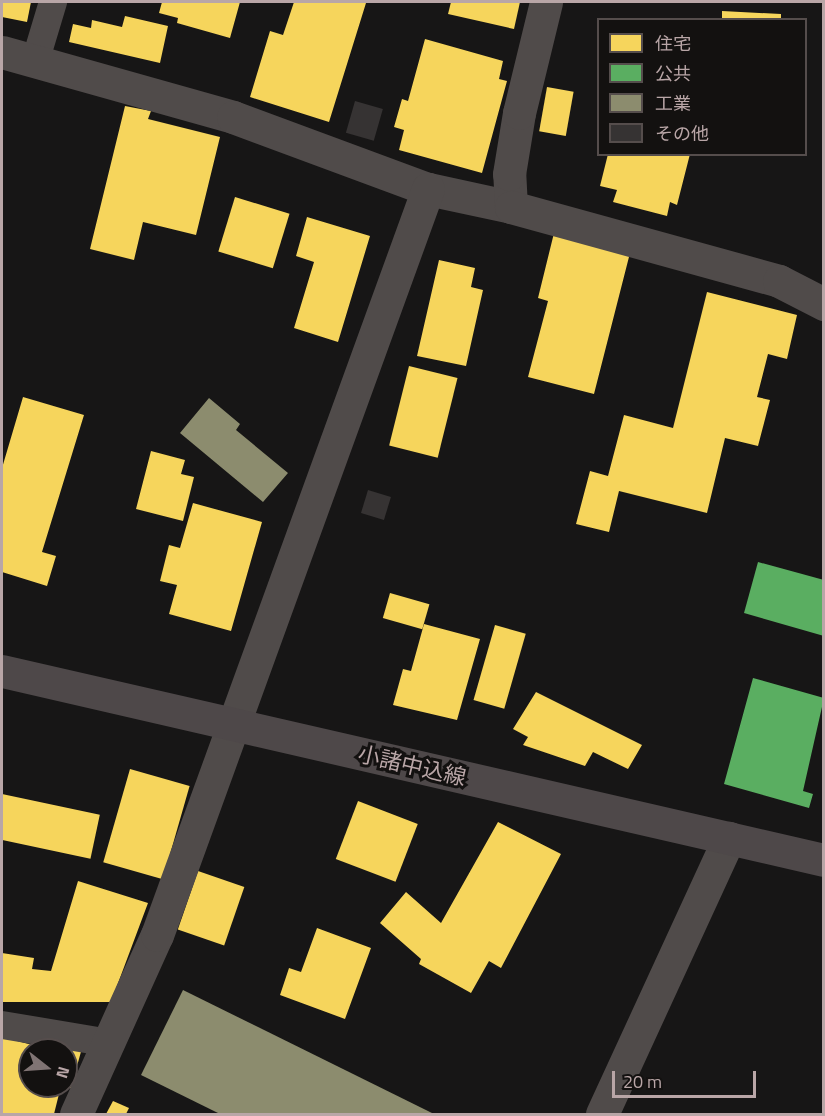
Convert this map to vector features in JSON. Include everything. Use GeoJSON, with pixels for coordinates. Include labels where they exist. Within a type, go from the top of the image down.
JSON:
{"type":"FeatureCollection","features":[{"type":"Feature","properties":{"kind":"main road","name":"小諸中込線"},"geometry":{"type":"LineString","coordinates":[[2,671],[824,860]]}},
{"type":"Feature","properties":{"kind":"street"},"geometry":{"type":"LineString","coordinates":[[511,207],[509,174],[519,113],[546,2]]}},
{"type":"Feature","properties":{"kind":"street"},"geometry":{"type":"LineString","coordinates":[[2,52],[233,117],[428,189],[511,207],[779,281],[824,304]]}},
{"type":"Feature","properties":{"kind":"street"},"geometry":{"type":"LineString","coordinates":[[76,1114],[157,935],[428,189]]}},
{"type":"Feature","properties":{"kind":"street"},"geometry":{"type":"LineString","coordinates":[[602,1114],[729,838]]}},
{"type":"Feature","properties":{"kind":"lane"},"geometry":{"type":"LineString","coordinates":[[35,62],[53,2]]}},
{"type":"Feature","properties":{"kind":"lane"},"geometry":{"type":"LineString","coordinates":[[2,1025],[109,1043]]}},
{"type":"Feature","properties":{"kind":"building: 住宅"},"geometry":{"type":"Polygon","coordinates":[[[2,2],[31,2],[27,22],[2,17],[2,2]]]}},
{"type":"Feature","properties":{"kind":"building: 住宅"},"geometry":{"type":"Polygon","coordinates":[[[162,2],[240,2],[230,38],[177,23],[178,18],[159,13],[162,2]]]}},
{"type":"Feature","properties":{"kind":"building: 住宅"},"geometry":{"type":"Polygon","coordinates":[[[294,2],[366,3],[329,122],[250,97],[270,31],[283,35],[294,2]]]}},
{"type":"Feature","properties":{"kind":"building: 住宅"},"geometry":{"type":"Polygon","coordinates":[[[451,2],[520,2],[514,29],[448,14],[451,2]]]}},
{"type":"Feature","properties":{"kind":"building: 住宅"},"geometry":{"type":"Polygon","coordinates":[[[722,11],[781,14],[781,18],[722,18],[722,11]]]}},
{"type":"Feature","properties":{"kind":"building: 住宅"},"geometry":{"type":"Polygon","coordinates":[[[125,16],[168,26],[160,63],[69,42],[73,24],[91,28],[92,20],[122,27],[125,16]]]}},
{"type":"Feature","properties":{"kind":"building: 住宅"},"geometry":{"type":"Polygon","coordinates":[[[425,39],[503,61],[499,79],[507,81],[482,173],[399,150],[404,130],[394,127],[402,99],[408,101],[425,39]]]}},
{"type":"Feature","properties":{"kind":"building: 住宅"},"geometry":{"type":"Polygon","coordinates":[[[547,87],[574,92],[566,136],[539,131],[547,87]]]}},
{"type":"Feature","properties":{"kind":"building: 住宅"},"geometry":{"type":"Polygon","coordinates":[[[125,106],[151,111],[148,119],[220,137],[196,235],[143,222],[134,260],[90,249],[125,106]]]}},
{"type":"Feature","properties":{"kind":"building: 住宅"},"geometry":{"type":"Polygon","coordinates":[[[608,156],[689,156],[677,205],[670,202],[667,216],[613,202],[617,190],[600,186],[608,156]]]}},
{"type":"Feature","properties":{"kind":"building: 住宅"},"geometry":{"type":"Polygon","coordinates":[[[235,197],[290,214],[273,268],[218,252],[235,197]]]}},
{"type":"Feature","properties":{"kind":"building: 住宅"},"geometry":{"type":"Polygon","coordinates":[[[307,217],[370,236],[338,342],[294,328],[314,262],[296,256],[307,217]]]}},
{"type":"Feature","properties":{"kind":"building: 住宅"},"geometry":{"type":"Polygon","coordinates":[[[554,233],[630,253],[594,394],[528,377],[548,301],[538,298],[554,233]]]}},
{"type":"Feature","properties":{"kind":"building: 住宅"},"geometry":{"type":"Polygon","coordinates":[[[439,260],[475,268],[471,287],[483,290],[466,366],[417,356],[439,260]]]}},
{"type":"Feature","properties":{"kind":"building: 住宅"},"geometry":{"type":"Polygon","coordinates":[[[707,292],[797,315],[787,359],[768,354],[757,397],[770,400],[758,446],[725,438],[707,513],[619,491],[609,532],[576,524],[590,471],[608,476],[624,415],[673,428],[707,292]]]}},
{"type":"Feature","properties":{"kind":"building: 住宅"},"geometry":{"type":"Polygon","coordinates":[[[409,366],[458,378],[438,458],[389,446],[409,366]]]}},
{"type":"Feature","properties":{"kind":"building: 住宅"},"geometry":{"type":"Polygon","coordinates":[[[23,397],[84,415],[42,552],[56,556],[47,586],[2,572],[2,468],[23,397]]]}},
{"type":"Feature","properties":{"kind":"building: 住宅"},"geometry":{"type":"Polygon","coordinates":[[[151,451],[185,460],[181,474],[194,477],[183,521],[136,509],[151,451]]]}},
{"type":"Feature","properties":{"kind":"building: 住宅"},"geometry":{"type":"Polygon","coordinates":[[[193,503],[262,522],[231,631],[169,614],[177,585],[160,581],[169,545],[180,548],[193,503]]]}},
{"type":"Feature","properties":{"kind":"building: 住宅"},"geometry":{"type":"Polygon","coordinates":[[[390,593],[429,604],[422,629],[383,618],[390,593]]]}},
{"type":"Feature","properties":{"kind":"building: 住宅"},"geometry":{"type":"Polygon","coordinates":[[[424,624],[480,639],[457,720],[393,705],[403,669],[411,671],[424,624]]]}},
{"type":"Feature","properties":{"kind":"building: 住宅"},"geometry":{"type":"Polygon","coordinates":[[[495,625],[526,634],[504,709],[474,700],[495,625]]]}},
{"type":"Feature","properties":{"kind":"building: 住宅"},"geometry":{"type":"Polygon","coordinates":[[[536,692],[642,745],[628,769],[593,752],[585,766],[523,745],[528,737],[513,729],[536,692]]]}},
{"type":"Feature","properties":{"kind":"building: 住宅"},"geometry":{"type":"Polygon","coordinates":[[[130,769],[190,786],[163,879],[103,862],[130,769]]]}},
{"type":"Feature","properties":{"kind":"building: 住宅"},"geometry":{"type":"Polygon","coordinates":[[[2,794],[100,815],[90,859],[2,840],[2,794]]]}},
{"type":"Feature","properties":{"kind":"building: 住宅"},"geometry":{"type":"Polygon","coordinates":[[[358,801],[418,824],[396,882],[336,859],[358,801]]]}},
{"type":"Feature","properties":{"kind":"building: 住宅"},"geometry":{"type":"Polygon","coordinates":[[[498,822],[561,854],[501,968],[489,961],[471,993],[419,964],[421,959],[380,923],[406,892],[441,923],[498,822]]]}},
{"type":"Feature","properties":{"kind":"building: 住宅"},"geometry":{"type":"Polygon","coordinates":[[[198,871],[244,887],[224,946],[178,930],[198,871]]]}},
{"type":"Feature","properties":{"kind":"building: 住宅"},"geometry":{"type":"Polygon","coordinates":[[[78,881],[148,903],[111,1002],[2,1002],[2,953],[34,958],[32,969],[51,971],[78,881]]]}},
{"type":"Feature","properties":{"kind":"building: 住宅"},"geometry":{"type":"Polygon","coordinates":[[[317,928],[371,948],[345,1019],[280,995],[289,968],[301,972],[317,928]]]}},
{"type":"Feature","properties":{"kind":"building: 住宅"},"geometry":{"type":"Polygon","coordinates":[[[2,1037],[18,1041],[18,1098],[58,1098],[54,1114],[2,1114],[2,1037]]]}},
{"type":"Feature","properties":{"kind":"building: 住宅"},"geometry":{"type":"Polygon","coordinates":[[[78,1047],[82,1048],[78,1063],[78,1047]]]}},
{"type":"Feature","properties":{"kind":"building: 住宅"},"geometry":{"type":"Polygon","coordinates":[[[113,1101],[129,1108],[126,1114],[106,1114],[113,1101]]]}},
{"type":"Feature","properties":{"kind":"building: 公共"},"geometry":{"type":"Polygon","coordinates":[[[758,562],[824,580],[824,636],[744,613],[758,562]]]}},
{"type":"Feature","properties":{"kind":"building: 公共"},"geometry":{"type":"Polygon","coordinates":[[[753,678],[824,698],[803,791],[813,794],[809,808],[724,784],[753,678]]]}},
{"type":"Feature","properties":{"kind":"building: 工業"},"geometry":{"type":"Polygon","coordinates":[[[209,398],[240,424],[236,430],[288,473],[263,502],[180,433],[209,398]]]}},
{"type":"Feature","properties":{"kind":"building: 工業"},"geometry":{"type":"Polygon","coordinates":[[[183,990],[434,1114],[220,1114],[141,1075],[183,990]]]}},
{"type":"Feature","properties":{"kind":"building: その他"},"geometry":{"type":"Polygon","coordinates":[[[355,101],[383,109],[374,141],[346,133],[355,101]]]}},
{"type":"Feature","properties":{"kind":"building: その他"},"geometry":{"type":"Polygon","coordinates":[[[368,490],[391,497],[384,520],[361,513],[368,490]]]}}]}
